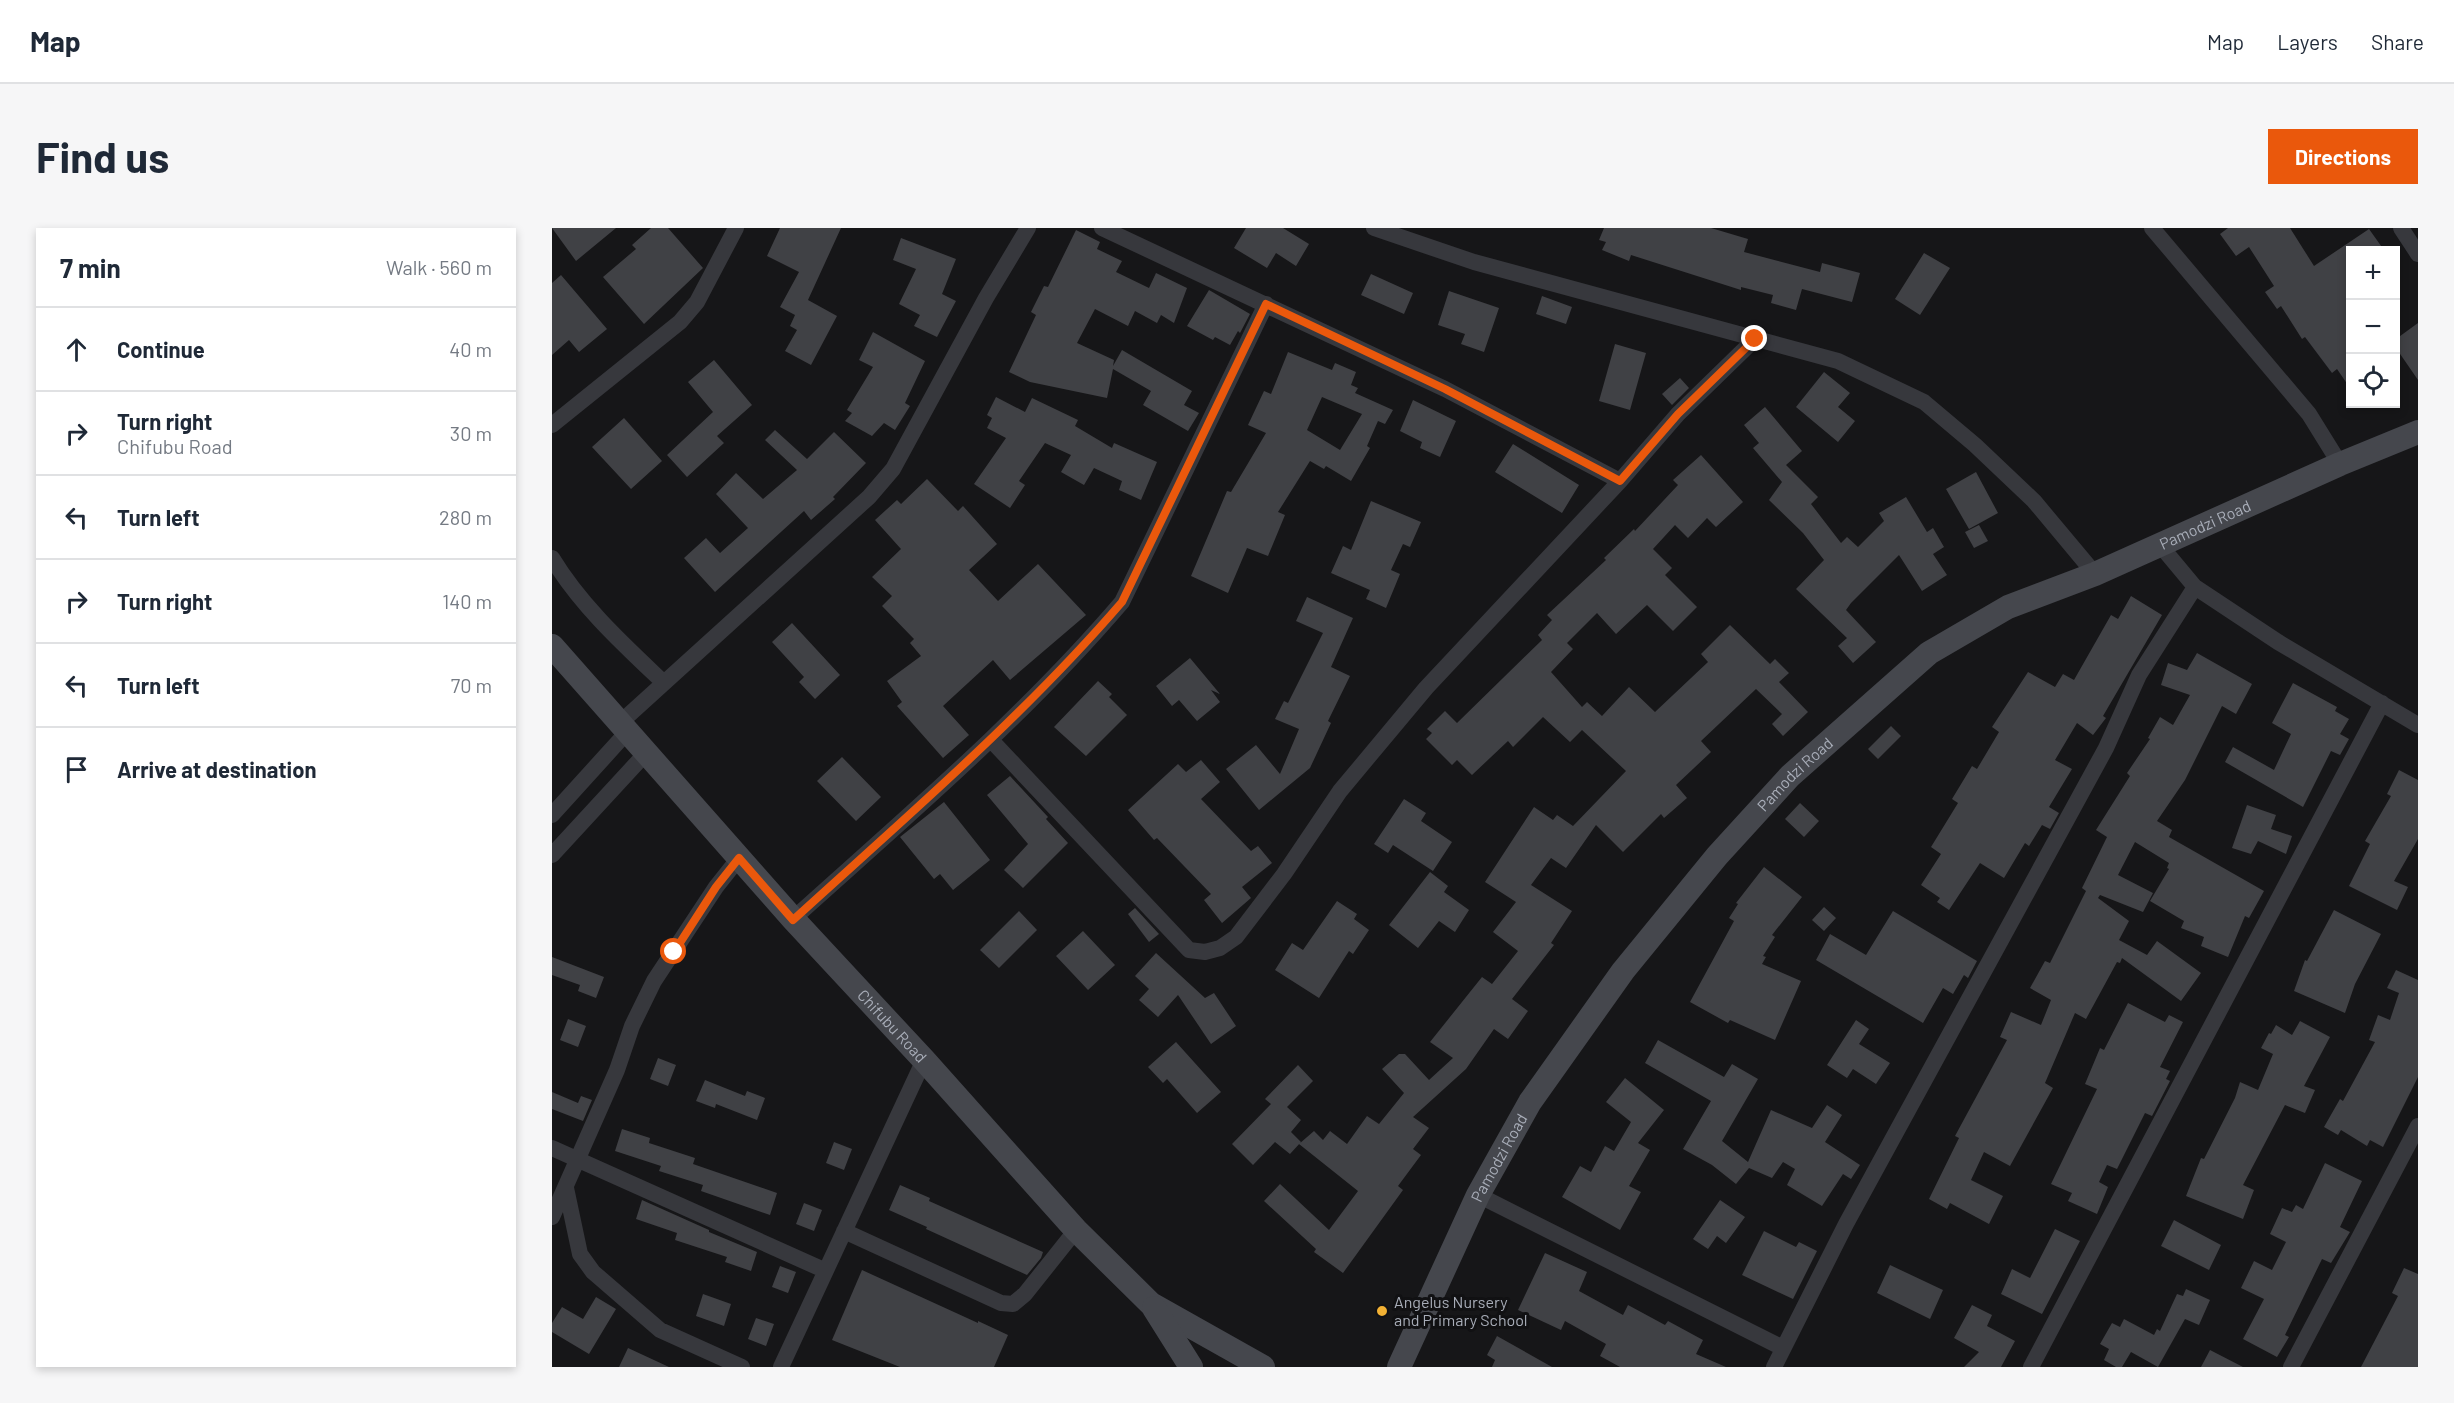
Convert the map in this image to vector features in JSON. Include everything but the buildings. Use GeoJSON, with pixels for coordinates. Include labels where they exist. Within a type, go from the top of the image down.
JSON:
{"type":"FeatureCollection","features":[{"type":"Feature","properties":{"kind":"street"},"geometry":{"type":"LineString","coordinates":[[552,425],[680,322],[698,302],[736,228]]}},
{"type":"Feature","properties":{"kind":"street"},"geometry":{"type":"LineString","coordinates":[[552,815],[625,726],[664,683],[869,497],[893,469],[986,298],[1028,228]]}},
{"type":"Feature","properties":{"kind":"street"},"geometry":{"type":"LineString","coordinates":[[1102,228],[1445,389],[1620,481]]}},
{"type":"Feature","properties":{"kind":"street"},"geometry":{"type":"LineString","coordinates":[[1374,228],[1474,262],[1838,361],[1924,402],[1975,445],[2034,501],[2095,574]]}},
{"type":"Feature","properties":{"kind":"street"},"geometry":{"type":"LineString","coordinates":[[2152,228],[2309,414],[2340,464]]}},
{"type":"Feature","properties":{"kind":"street"},"geometry":{"type":"LineString","coordinates":[[2402,228],[2418,254]]}},
{"type":"Feature","properties":{"kind":"street"},"geometry":{"type":"LineString","coordinates":[[793,920],[991,740],[1092,638],[1122,602],[1266,304]]}},
{"type":"Feature","properties":{"kind":"street"},"geometry":{"type":"LineString","coordinates":[[991,740],[1189,950],[1205,952],[1220,948],[1236,937],[1284,874],[1340,791],[1426,688],[1620,481],[1678,414],[1755,339]]}},
{"type":"Feature","properties":{"kind":"street","name":"Pamodzi Road"},"geometry":{"type":"LineString","coordinates":[[1399,1367],[1478,1195],[1530,1102],[1623,970],[1717,856],[1790,776],[1929,653],[2007,607],[2095,574],[2340,464],[2418,432]]}},
{"type":"Feature","properties":{"kind":"street"},"geometry":{"type":"LineString","coordinates":[[2160,545],[2195,587],[2278,642],[2418,725]]}},
{"type":"Feature","properties":{"kind":"street"},"geometry":{"type":"LineString","coordinates":[[552,558],[596,615],[664,683]]}},
{"type":"Feature","properties":{"kind":"street"},"geometry":{"type":"LineString","coordinates":[[1774,1367],[1846,1224],[2101,758],[2139,675],[2195,587]]}},
{"type":"Feature","properties":{"kind":"street","name":"Chifubu Road"},"geometry":{"type":"LineString","coordinates":[[552,646],[625,726],[793,920],[924,1060],[1076,1230],[1151,1304],[1263,1367]]}},
{"type":"Feature","properties":{"kind":"street"},"geometry":{"type":"LineString","coordinates":[[2031,1367],[2382,703]]}},
{"type":"Feature","properties":{"kind":"street"},"geometry":{"type":"LineString","coordinates":[[552,855],[646,752]]}},
{"type":"Feature","properties":{"kind":"street"},"geometry":{"type":"LineString","coordinates":[[552,1217],[616,1070],[632,1026],[654,981],[716,887],[739,858]]}},
{"type":"Feature","properties":{"kind":"street"},"geometry":{"type":"LineString","coordinates":[[781,1367],[824,1270],[924,1060]]}},
{"type":"Feature","properties":{"kind":"street"},"geometry":{"type":"LineString","coordinates":[[2290,1367],[2418,1126]]}},
{"type":"Feature","properties":{"kind":"street"},"geometry":{"type":"LineString","coordinates":[[552,1148],[577,1162],[824,1270]]}},
{"type":"Feature","properties":{"kind":"street"},"geometry":{"type":"LineString","coordinates":[[566,1188],[580,1254],[592,1272],[660,1330],[742,1367]]}},
{"type":"Feature","properties":{"kind":"street"},"geometry":{"type":"LineString","coordinates":[[1478,1195],[1783,1348]]}},
{"type":"Feature","properties":{"kind":"street"},"geometry":{"type":"LineString","coordinates":[[844,1231],[1001,1303],[1013,1304],[1025,1294],[1076,1230]]}},
{"type":"Feature","properties":{"kind":"street"},"geometry":{"type":"LineString","coordinates":[[1151,1304],[1191,1367]]}},
{"type":"Feature","properties":{"kind":"place","name":"Angelus Nursery and Primary School"},"geometry":{"type":"Point","coordinates":[1382,1311]}},
{"type":"Feature","properties":{"kind":"route"},"geometry":{"type":"LineString","coordinates":[[674,952],[716,887],[739,858],[793,920],[991,740],[1092,638],[1122,602],[1266,304],[1445,389],[1620,481],[1678,414],[1755,339]]}}]}
